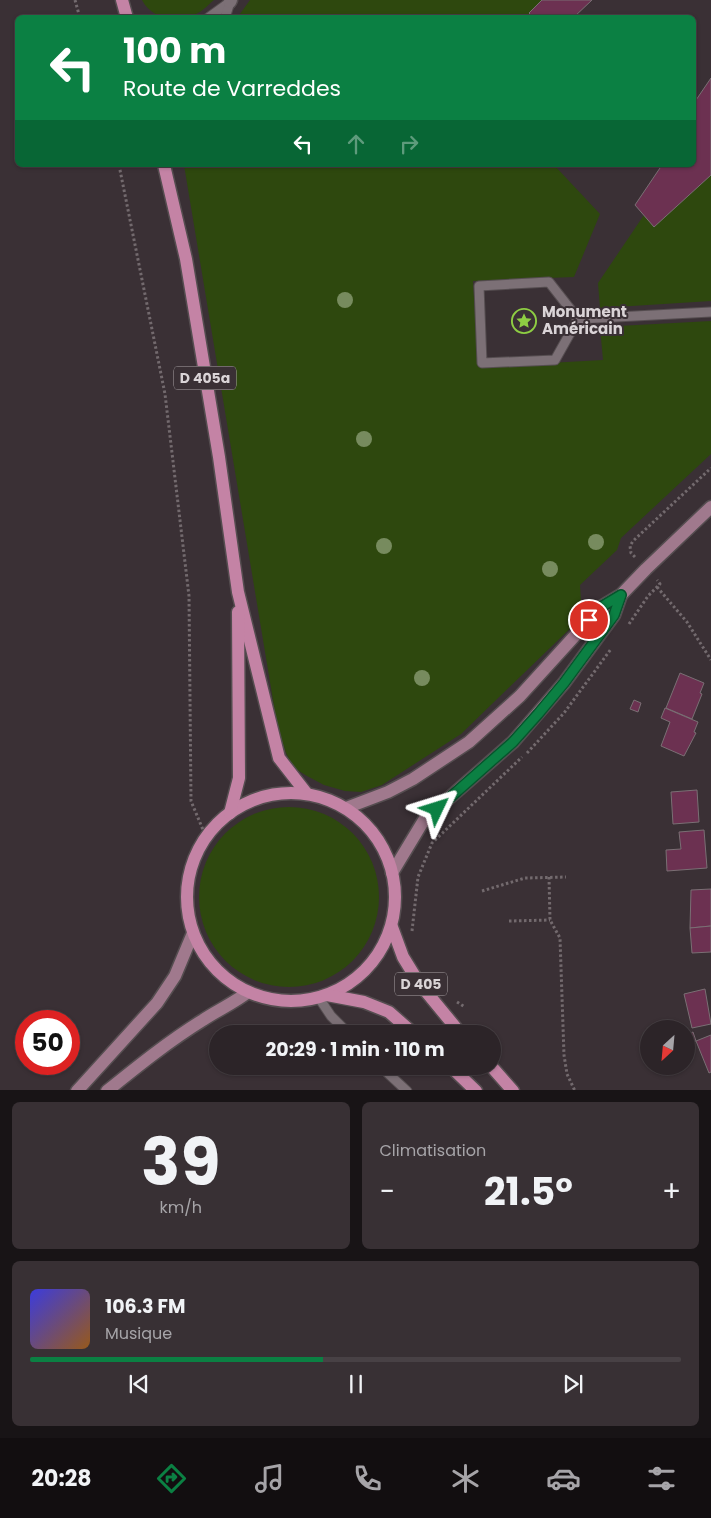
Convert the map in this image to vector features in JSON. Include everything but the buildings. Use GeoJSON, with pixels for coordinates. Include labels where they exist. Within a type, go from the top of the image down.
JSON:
{"type":"FeatureCollection","features":[{"type":"Feature","properties":{"kind":"main road"},"geometry":{"type":"LineString","coordinates":[[122,0],[126,15]]}},
{"type":"Feature","properties":{"kind":"main road","name":"D 405a"},"geometry":{"type":"LineString","coordinates":[[164,167],[188,269],[219,457],[238,592],[279,758],[307,794]]}},
{"type":"Feature","properties":{"kind":"main road"},"geometry":{"type":"LineString","coordinates":[[346,808],[388,792],[414,779],[469,742],[520,696],[601,607],[621,595],[711,507]]}},
{"type":"Feature","properties":{"kind":"main road","name":"D 405a"},"geometry":{"type":"LineString","coordinates":[[230,813],[239,778],[238,592]]}},
{"type":"Feature","properties":{"kind":"main road"},"geometry":{"type":"LineString","coordinates":[[392,873],[424,820],[513,742],[564,683],[614,615],[621,595]]}},
{"type":"Feature","properties":{"kind":"main road"},"geometry":{"type":"LineString","coordinates":[[307,794],[327,799],[346,808],[365,824],[380,842],[392,873],[396,896],[392,927],[378,956],[356,980],[323,997],[283,1001],[248,992],[225,978],[206,958],[193,933],[187,900],[191,867],[206,837],[230,813],[267,796],[307,794]]}},
{"type":"Feature","properties":{"kind":"main road","name":"D 405"},"geometry":{"type":"LineString","coordinates":[[392,927],[402,956],[420,983],[454,1025]]}},
{"type":"Feature","properties":{"kind":"main road"},"geometry":{"type":"LineString","coordinates":[[76,1090],[157,1003],[175,976],[193,933]]}},
{"type":"Feature","properties":{"kind":"main road"},"geometry":{"type":"LineString","coordinates":[[107,1090],[204,1019],[234,1003],[248,992]]}},
{"type":"Feature","properties":{"kind":"main road","name":"D 405"},"geometry":{"type":"LineString","coordinates":[[323,997],[364,1002],[389,1012],[404,1025]]}},
{"type":"Feature","properties":{"kind":"main road"},"geometry":{"type":"LineString","coordinates":[[460,1075],[476,1090]]}},
{"type":"Feature","properties":{"kind":"main road"},"geometry":{"type":"LineString","coordinates":[[499,1075],[513,1090]]}},
{"type":"Feature","properties":{"kind":"lane"},"geometry":{"type":"LineString","coordinates":[[212,15],[230,1]]}},
{"type":"Feature","properties":{"kind":"lane"},"geometry":{"type":"LineString","coordinates":[[225,15],[230,1]]}},
{"type":"Feature","properties":{"kind":"lane"},"geometry":{"type":"LineString","coordinates":[[549,282],[578,319],[555,360],[482,363],[479,286],[549,282]]}},
{"type":"Feature","properties":{"kind":"lane"},"geometry":{"type":"LineString","coordinates":[[578,319],[711,312]]}},
{"type":"Feature","properties":{"kind":"lane"},"geometry":{"type":"LineString","coordinates":[[323,997],[331,1016],[340,1025]]}},
{"type":"Feature","properties":{"kind":"lane"},"geometry":{"type":"LineString","coordinates":[[390,1075],[407,1090]]}},
{"type":"Feature","properties":{"kind":"path"},"geometry":{"type":"LineString","coordinates":[[75,0],[79,15]]}},
{"type":"Feature","properties":{"kind":"path"},"geometry":{"type":"LineString","coordinates":[[119,167],[165,394],[189,596],[191,801],[206,837]]}},
{"type":"Feature","properties":{"kind":"path"},"geometry":{"type":"LineString","coordinates":[[639,561],[631,553],[630,546],[633,541],[711,468]]}},
{"type":"Feature","properties":{"kind":"path"},"geometry":{"type":"LineString","coordinates":[[626,628],[660,584]]}},
{"type":"Feature","properties":{"kind":"path"},"geometry":{"type":"LineString","coordinates":[[657,587],[687,622],[711,660]]}},
{"type":"Feature","properties":{"kind":"path"},"geometry":{"type":"LineString","coordinates":[[412,935],[418,877],[432,843],[543,737],[581,691],[615,644]]}},
{"type":"Feature","properties":{"kind":"path"},"geometry":{"type":"LineString","coordinates":[[549,877],[550,920],[560,938],[564,1055],[567,1074],[575,1090]]}},
{"type":"Feature","properties":{"kind":"path"},"geometry":{"type":"LineString","coordinates":[[482,891],[525,878],[566,877]]}},
{"type":"Feature","properties":{"kind":"path"},"geometry":{"type":"LineString","coordinates":[[509,921],[550,920]]}},
{"type":"Feature","properties":{"kind":"path"},"geometry":{"type":"LineString","coordinates":[[452,1000],[465,1007]]}},
{"type":"Feature","properties":{"kind":"green space"},"geometry":{"type":"Polygon","coordinates":[[[142,0],[214,0],[193,15],[157,15],[146,7],[142,0]]]}},
{"type":"Feature","properties":{"kind":"green space"},"geometry":{"type":"Polygon","coordinates":[[[250,0],[542,0],[529,13],[532,15],[239,15],[250,0]]]}},
{"type":"Feature","properties":{"kind":"green space"},"geometry":{"type":"Polygon","coordinates":[[[184,167],[556,167],[600,214],[574,277],[473,281],[478,367],[603,360],[600,327],[711,321],[711,454],[621,538],[617,550],[580,585],[582,617],[461,734],[382,785],[361,792],[345,791],[324,785],[307,776],[294,768],[286,753],[277,724],[184,167]]]}},
{"type":"Feature","properties":{"kind":"green space"},"geometry":{"type":"Polygon","coordinates":[[[711,175],[711,301],[600,308],[598,283],[644,215],[654,226],[711,175]]]}},
{"type":"Feature","properties":{"kind":"green space"},"geometry":{"type":"Polygon","coordinates":[[[280,807],[298,807],[332,817],[353,833],[369,854],[377,879],[379,897],[377,915],[369,940],[353,961],[332,977],[324,980],[298,987],[280,987],[246,977],[219,954],[209,940],[203,923],[199,906],[199,888],[209,854],[232,827],[246,817],[263,811],[280,807]]]}},
{"type":"Feature","properties":{"kind":"place","name":"Monument Américain"},"geometry":{"type":"Point","coordinates":[524,321]}},
{"type":"Feature","properties":{"kind":"route"},"geometry":{"type":"LineString","coordinates":[[437,809],[513,742],[538,714],[564,683],[614,615],[621,595],[601,607],[589,620]]}}]}
